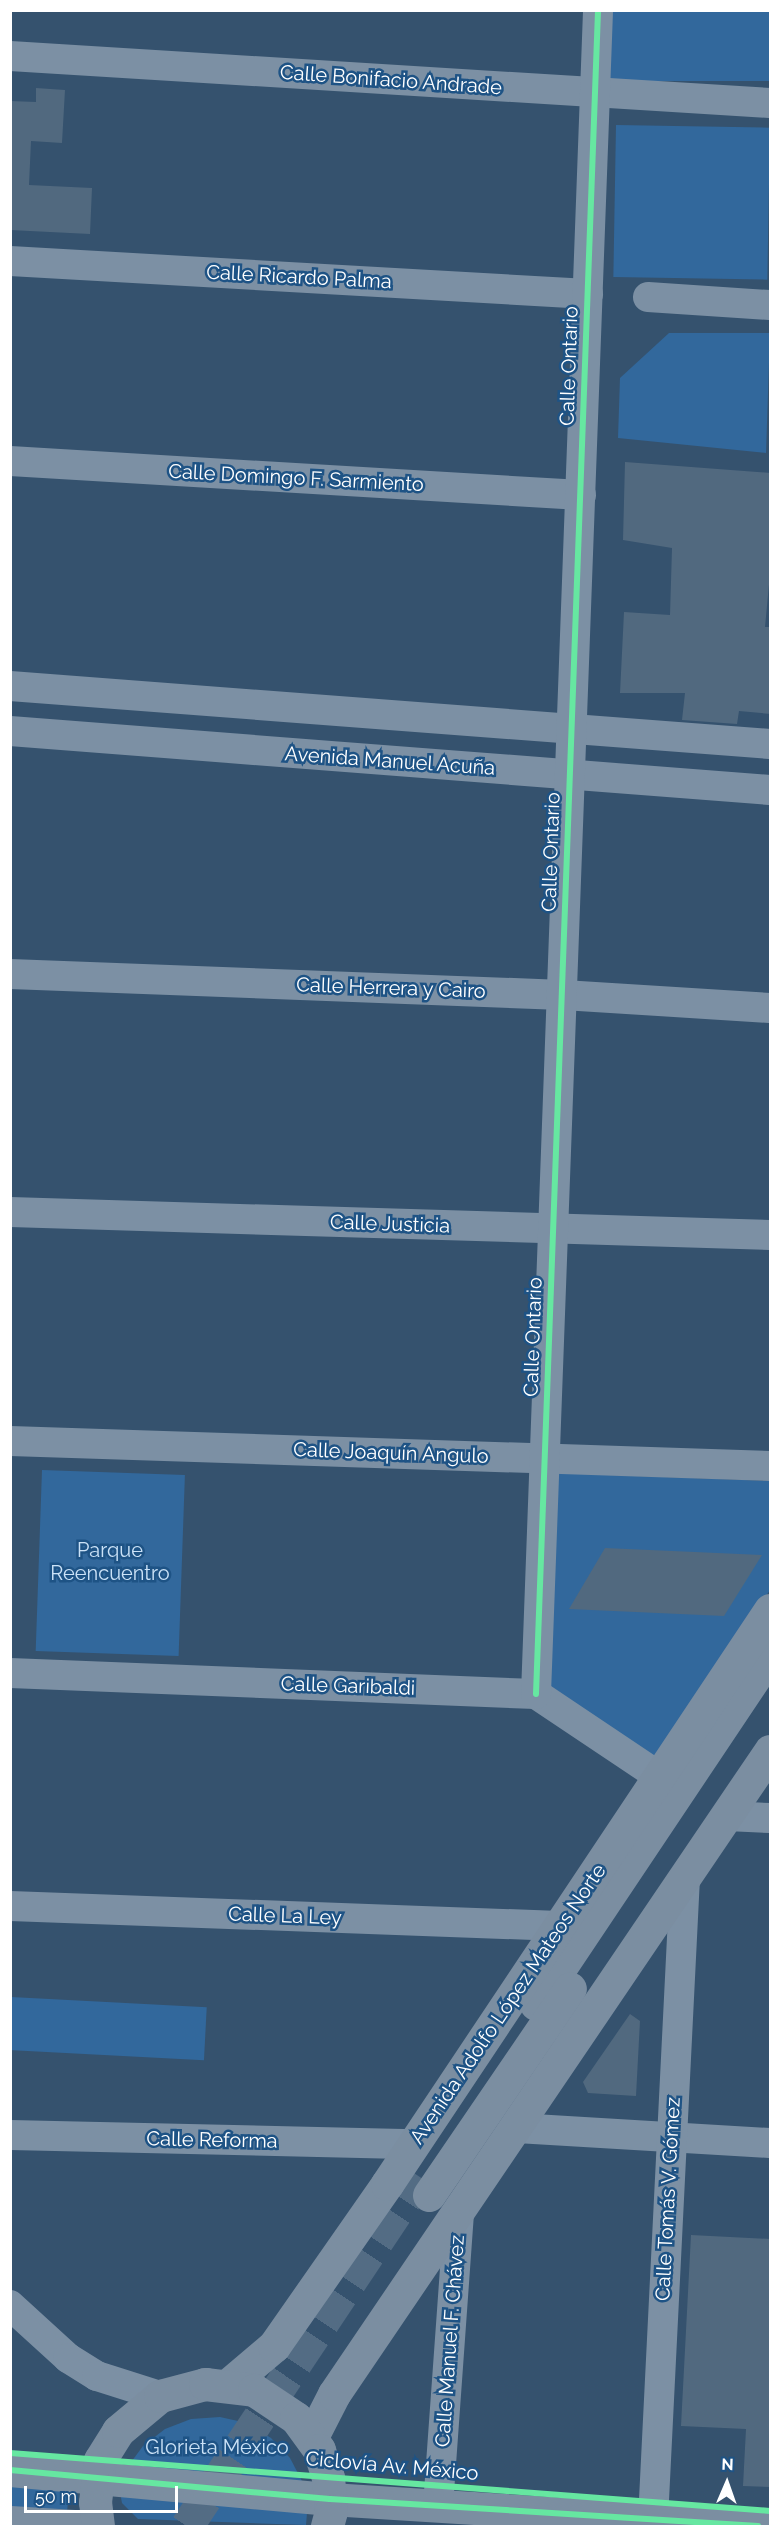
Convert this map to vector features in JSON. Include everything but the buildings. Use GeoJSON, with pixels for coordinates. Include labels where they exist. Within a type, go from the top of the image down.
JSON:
{"type":"FeatureCollection","features":[{"type":"Feature","properties":{"kind":"main road","name":"Avenida Adolfo López Mateos Norte"},"geometry":{"type":"LineString","coordinates":[[229,2384],[274,2346],[414,2144],[771,1610]]}},
{"type":"Feature","properties":{"kind":"main road","name":"Avenida Adolfo López Mateos Norte"},"geometry":{"type":"LineString","coordinates":[[424,2186],[768,1666]]}},
{"type":"Feature","properties":{"kind":"main road"},"geometry":{"type":"LineString","coordinates":[[312,2437],[334,2394],[517,2128],[771,1751]]}},
{"type":"Feature","properties":{"kind":"main road"},"geometry":{"type":"LineString","coordinates":[[98,2526],[97,2478],[100,2460],[118,2431],[144,2405],[160,2396],[205,2384],[229,2384],[276,2402],[312,2437],[328,2477],[329,2513]]}},
{"type":"Feature","properties":{"kind":"main road"},"geometry":{"type":"LineString","coordinates":[[10,2470],[97,2478],[329,2513],[438,2505],[758,2526]]}},
{"type":"Feature","properties":{"kind":"main road"},"geometry":{"type":"LineString","coordinates":[[10,2522],[74,2526]]}},
{"type":"Feature","properties":{"kind":"street","name":"Calle Ontario"},"geometry":{"type":"LineString","coordinates":[[536,1694],[598,10]]}},
{"type":"Feature","properties":{"kind":"street","name":"Calle Bonifacio Andrade"},"geometry":{"type":"LineString","coordinates":[[10,56],[771,103]]}},
{"type":"Feature","properties":{"kind":"street","name":"Calle Ricardo Palma"},"geometry":{"type":"LineString","coordinates":[[10,261],[588,294]]}},
{"type":"Feature","properties":{"kind":"street"},"geometry":{"type":"LineString","coordinates":[[648,297],[771,304]]}},
{"type":"Feature","properties":{"kind":"street","name":"Calle Domingo F. Sarmiento"},"geometry":{"type":"LineString","coordinates":[[10,461],[581,495]]}},
{"type":"Feature","properties":{"kind":"street"},"geometry":{"type":"LineString","coordinates":[[10,686],[771,744]]}},
{"type":"Feature","properties":{"kind":"street","name":"Avenida Manuel Acuña"},"geometry":{"type":"LineString","coordinates":[[10,731],[771,790]]}},
{"type":"Feature","properties":{"kind":"street","name":"Calle Herrera y Cairo"},"geometry":{"type":"LineString","coordinates":[[10,974],[562,995],[771,1008]]}},
{"type":"Feature","properties":{"kind":"street","name":"Calle Justicia"},"geometry":{"type":"LineString","coordinates":[[10,1212],[771,1235]]}},
{"type":"Feature","properties":{"kind":"street","name":"Calle Joaquín Angulo"},"geometry":{"type":"LineString","coordinates":[[10,1441],[771,1466]]}},
{"type":"Feature","properties":{"kind":"street","name":"Calle Garibaldi"},"geometry":{"type":"LineString","coordinates":[[10,1673],[536,1694]]}},
{"type":"Feature","properties":{"kind":"street"},"geometry":{"type":"LineString","coordinates":[[536,1694],[660,1777]]}},
{"type":"Feature","properties":{"kind":"street"},"geometry":{"type":"LineString","coordinates":[[727,1816],[771,1818]]}},
{"type":"Feature","properties":{"kind":"street","name":"Calle Tomás V. Gómez"},"geometry":{"type":"LineString","coordinates":[[653,2520],[685,1878]]}},
{"type":"Feature","properties":{"kind":"street","name":"Calle La Ley"},"geometry":{"type":"LineString","coordinates":[[10,1906],[560,1926]]}},
{"type":"Feature","properties":{"kind":"street"},"geometry":{"type":"LineString","coordinates":[[517,2128],[771,2143]]}},
{"type":"Feature","properties":{"kind":"street","name":"Calle Reforma"},"geometry":{"type":"LineString","coordinates":[[10,2135],[414,2144]]}},
{"type":"Feature","properties":{"kind":"street","name":"Calle Manuel F. Chávez"},"geometry":{"type":"LineString","coordinates":[[438,2505],[459,2213]]}},
{"type":"Feature","properties":{"kind":"street"},"geometry":{"type":"LineString","coordinates":[[10,2305],[68,2358],[97,2376],[160,2396]]}},
{"type":"Feature","properties":{"kind":"green space"},"geometry":{"type":"Polygon","coordinates":[[[610,11],[770,11],[770,81],[610,81],[610,11]]]}},
{"type":"Feature","properties":{"kind":"green space"},"geometry":{"type":"Polygon","coordinates":[[[616,125],[770,128],[767,280],[613,277],[616,125]]]}},
{"type":"Feature","properties":{"kind":"green space"},"geometry":{"type":"Polygon","coordinates":[[[669,333],[770,333],[766,453],[618,438],[620,378],[669,333]]]}},
{"type":"Feature","properties":{"kind":"green space","name":"Parque Reencuentro"},"geometry":{"type":"Polygon","coordinates":[[[42,1470],[185,1475],[179,1656],[36,1651],[42,1470]]]}},
{"type":"Feature","properties":{"kind":"green space"},"geometry":{"type":"Polygon","coordinates":[[[558,1473],[770,1481],[770,1590],[657,1760],[550,1689],[558,1473]]]}},
{"type":"Feature","properties":{"kind":"green space"},"geometry":{"type":"Polygon","coordinates":[[[11,1997],[207,2007],[204,2060],[10,2050],[11,1997]]]}},
{"type":"Feature","properties":{"kind":"green space","name":"Glorieta México"},"geometry":{"type":"Polygon","coordinates":[[[220,2417],[247,2423],[271,2438],[290,2458],[303,2483],[126,2469],[143,2446],[165,2429],[191,2419],[220,2417]]]}},
{"type":"Feature","properties":{"kind":"green space"},"geometry":{"type":"Polygon","coordinates":[[[10,2476],[70,2481],[67,2513],[10,2508],[10,2476]]]}},
{"type":"Feature","properties":{"kind":"green space","name":"Glorieta México"},"geometry":{"type":"Polygon","coordinates":[[[120,2492],[307,2513],[306,2525],[138,2519],[122,2503],[120,2492]]]}},
{"type":"Feature","properties":{"kind":"tunnel"},"geometry":{"type":"LineString","coordinates":[[187,2526],[420,2177]]}},
{"type":"Feature","properties":{"kind":"cycle path"},"geometry":{"type":"LineString","coordinates":[[536,1694],[598,10]]}},
{"type":"Feature","properties":{"kind":"cycle path","name":"Ciclovía Av. México"},"geometry":{"type":"LineString","coordinates":[[10,2453],[770,2511]]}},
{"type":"Feature","properties":{"kind":"cycle path"},"geometry":{"type":"LineString","coordinates":[[10,2470],[330,2499],[758,2526]]}}]}
